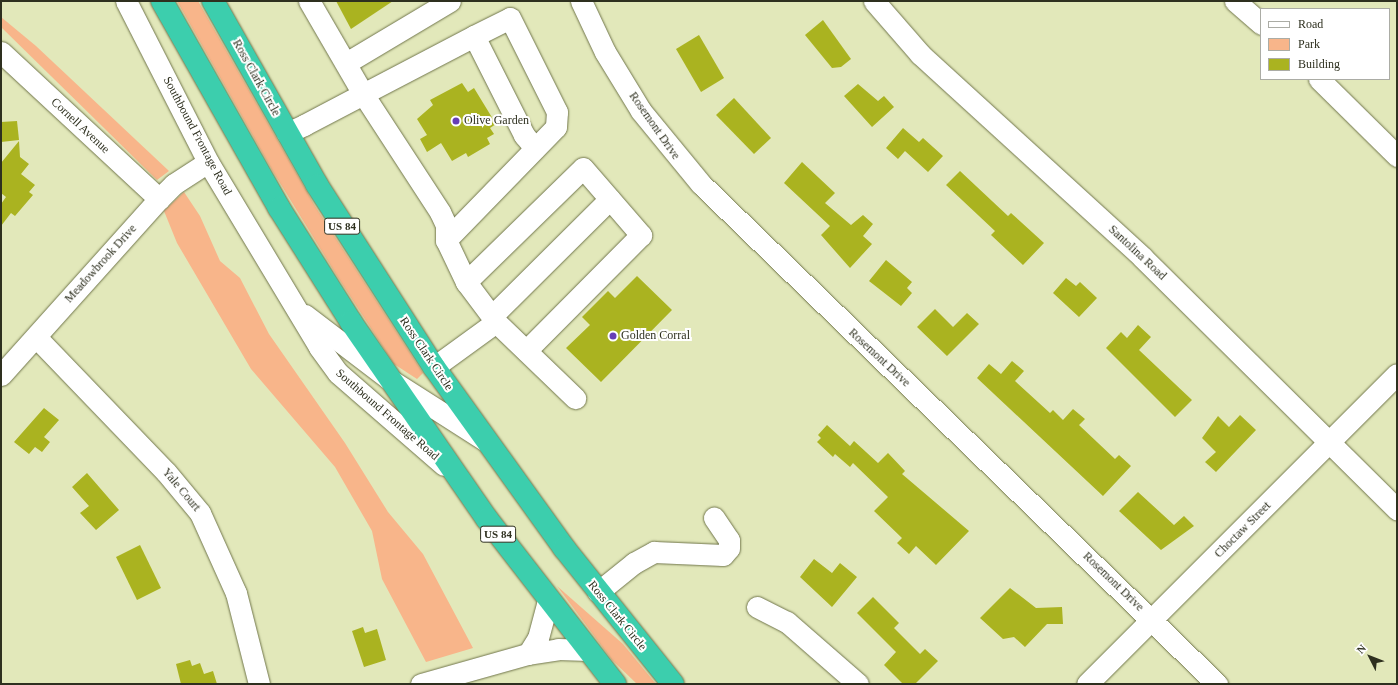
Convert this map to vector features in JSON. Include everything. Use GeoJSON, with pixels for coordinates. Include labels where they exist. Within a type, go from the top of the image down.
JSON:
{"type":"FeatureCollection","features":[{"type":"Feature","properties":{"kind":"highway","name":"US 84"},"geometry":{"type":"LineString","coordinates":[[162,1],[279,208],[390,379],[456,475],[548,600],[616,684]]}},
{"type":"Feature","properties":{"kind":"highway","name":"Ross Clark Circle"},"geometry":{"type":"LineString","coordinates":[[213,1],[287,133],[348,236],[434,367],[487,442],[598,592],[673,684]]}},
{"type":"Feature","properties":{"kind":"street","name":"Southbound Frontage Road"},"geometry":{"type":"LineString","coordinates":[[126,1],[208,162],[299,309],[319,347],[338,373],[456,475]]}},
{"type":"Feature","properties":{"kind":"street"},"geometry":{"type":"LineString","coordinates":[[309,1],[363,94],[440,212],[446,225],[446,240],[466,282],[494,319],[575,398]]}},
{"type":"Feature","properties":{"kind":"street"},"geometry":{"type":"LineString","coordinates":[[346,63],[450,1]]}},
{"type":"Feature","properties":{"kind":"street","name":"Rosemont Drive"},"geometry":{"type":"LineString","coordinates":[[581,1],[606,52],[675,157],[780,265],[1217,684]]}},
{"type":"Feature","properties":{"kind":"street","name":"Santolina Road"},"geometry":{"type":"LineString","coordinates":[[874,1],[920,54],[1142,257],[1397,509]]}},
{"type":"Feature","properties":{"kind":"street"},"geometry":{"type":"LineString","coordinates":[[1236,1],[1260,23]]}},
{"type":"Feature","properties":{"kind":"street"},"geometry":{"type":"LineString","coordinates":[[287,133],[510,18],[557,112],[556,127],[446,240]]}},
{"type":"Feature","properties":{"kind":"street"},"geometry":{"type":"LineString","coordinates":[[474,36],[524,135],[535,148]]}},
{"type":"Feature","properties":{"kind":"street","name":"Cornell Avenue"},"geometry":{"type":"LineString","coordinates":[[1,52],[159,199]]}},
{"type":"Feature","properties":{"kind":"street"},"geometry":{"type":"LineString","coordinates":[[1320,80],[1397,156]]}},
{"type":"Feature","properties":{"kind":"street","name":"Meadowbrook Drive"},"geometry":{"type":"LineString","coordinates":[[1,375],[159,199],[174,184],[208,162]]}},
{"type":"Feature","properties":{"kind":"street"},"geometry":{"type":"LineString","coordinates":[[466,282],[583,168],[641,235],[526,351]]}},
{"type":"Feature","properties":{"kind":"street"},"geometry":{"type":"LineString","coordinates":[[434,367],[494,319],[610,199]]}},
{"type":"Feature","properties":{"kind":"street","name":"Southbound Frontage Road"},"geometry":{"type":"LineString","coordinates":[[299,309],[390,379],[487,442]]}},
{"type":"Feature","properties":{"kind":"street","name":"Yale Court"},"geometry":{"type":"LineString","coordinates":[[36,337],[166,472],[200,513],[236,593],[259,684]]}},
{"type":"Feature","properties":{"kind":"street","name":"Choctaw Street"},"geometry":{"type":"LineString","coordinates":[[1087,684],[1153,621],[1397,374]]}},
{"type":"Feature","properties":{"kind":"street"},"geometry":{"type":"LineString","coordinates":[[598,592],[634,562],[654,552],[723,555],[729,548],[729,540],[714,518]]}},
{"type":"Feature","properties":{"kind":"street"},"geometry":{"type":"LineString","coordinates":[[528,654],[538,638],[548,600]]}},
{"type":"Feature","properties":{"kind":"street"},"geometry":{"type":"LineString","coordinates":[[757,607],[787,622],[858,684]]}},
{"type":"Feature","properties":{"kind":"street"},"geometry":{"type":"LineString","coordinates":[[421,684],[528,654],[558,649],[588,650]]}},
{"type":"Feature","properties":{"kind":"green space"},"geometry":{"type":"Polygon","coordinates":[[[177,1],[198,1],[315,206],[423,373],[417,379],[394,364],[337,276],[272,170],[177,1]]]}},
{"type":"Feature","properties":{"kind":"green space"},"geometry":{"type":"Polygon","coordinates":[[[1,17],[36,46],[169,171],[157,180],[1,27],[1,17]]]}},
{"type":"Feature","properties":{"kind":"green space"},"geometry":{"type":"Polygon","coordinates":[[[184,192],[200,216],[220,261],[240,278],[269,334],[345,443],[388,512],[423,554],[473,648],[426,662],[382,579],[372,531],[335,467],[251,369],[177,243],[164,211],[184,192]]]}},
{"type":"Feature","properties":{"kind":"green space"},"geometry":{"type":"Polygon","coordinates":[[[557,586],[623,644],[656,684],[637,684],[612,660],[557,586]]]}},
{"type":"Feature","properties":{"kind":"building"},"geometry":{"type":"Polygon","coordinates":[[[336,1],[393,1],[351,29],[336,1]]]}},
{"type":"Feature","properties":{"kind":"building"},"geometry":{"type":"Polygon","coordinates":[[[823,20],[851,59],[841,67],[832,68],[805,35],[823,20]]]}},
{"type":"Feature","properties":{"kind":"building"},"geometry":{"type":"Polygon","coordinates":[[[699,35],[724,78],[701,92],[676,49],[699,35]]]}},
{"type":"Feature","properties":{"kind":"building","name":"Olive Garden"},"geometry":{"type":"Polygon","coordinates":[[[462,83],[468,92],[474,88],[496,124],[490,128],[494,134],[487,138],[490,144],[468,157],[466,153],[452,161],[441,143],[427,152],[420,139],[427,135],[417,119],[433,105],[430,100],[462,83]]]}},
{"type":"Feature","properties":{"kind":"building"},"geometry":{"type":"Polygon","coordinates":[[[858,84],[878,101],[884,96],[894,107],[872,127],[844,96],[858,84]]]}},
{"type":"Feature","properties":{"kind":"building"},"geometry":{"type":"Polygon","coordinates":[[[734,98],[771,138],[754,154],[716,115],[734,98]]]}},
{"type":"Feature","properties":{"kind":"building"},"geometry":{"type":"Polygon","coordinates":[[[17,121],[19,140],[1,142],[1,122],[17,121]]]}},
{"type":"Feature","properties":{"kind":"building"},"geometry":{"type":"Polygon","coordinates":[[[903,128],[919,142],[923,138],[943,156],[928,172],[905,151],[898,159],[886,148],[903,128]]]}},
{"type":"Feature","properties":{"kind":"building"},"geometry":{"type":"Polygon","coordinates":[[[19,141],[20,157],[29,164],[21,174],[35,185],[29,192],[33,195],[15,216],[11,213],[1,226],[1,204],[6,197],[1,193],[1,163],[19,141]]]}},
{"type":"Feature","properties":{"kind":"building"},"geometry":{"type":"Polygon","coordinates":[[[802,162],[835,193],[825,203],[851,225],[863,215],[873,224],[863,236],[872,244],[850,268],[821,235],[830,226],[784,183],[802,162]]]}},
{"type":"Feature","properties":{"kind":"building"},"geometry":{"type":"Polygon","coordinates":[[[960,171],[1008,216],[1011,213],[1044,243],[1023,265],[991,235],[995,231],[946,185],[960,171]]]}},
{"type":"Feature","properties":{"kind":"building"},"geometry":{"type":"Polygon","coordinates":[[[886,260],[912,282],[907,288],[912,293],[901,306],[869,281],[886,260]]]}},
{"type":"Feature","properties":{"kind":"building","name":"Golden Corral"},"geometry":{"type":"Polygon","coordinates":[[[637,276],[672,310],[601,382],[566,348],[590,325],[582,317],[608,291],[615,298],[637,276]]]}},
{"type":"Feature","properties":{"kind":"building"},"geometry":{"type":"Polygon","coordinates":[[[1066,278],[1076,286],[1080,282],[1097,298],[1079,317],[1053,293],[1066,278]]]}},
{"type":"Feature","properties":{"kind":"building"},"geometry":{"type":"Polygon","coordinates":[[[935,309],[953,327],[967,313],[979,324],[947,356],[917,327],[935,309]]]}},
{"type":"Feature","properties":{"kind":"building"},"geometry":{"type":"Polygon","coordinates":[[[1138,325],[1151,337],[1139,350],[1192,400],[1175,417],[1106,348],[1121,332],[1127,338],[1138,325]]]}},
{"type":"Feature","properties":{"kind":"building"},"geometry":{"type":"Polygon","coordinates":[[[1012,361],[1024,371],[1015,381],[1050,413],[1053,410],[1063,420],[1073,409],[1085,419],[1079,425],[1115,459],[1119,455],[1131,466],[1103,496],[977,378],[989,364],[1001,374],[1012,361]]]}},
{"type":"Feature","properties":{"kind":"building"},"geometry":{"type":"Polygon","coordinates":[[[44,408],[59,420],[44,437],[50,442],[42,452],[35,447],[29,454],[14,442],[44,408]]]}},
{"type":"Feature","properties":{"kind":"building"},"geometry":{"type":"Polygon","coordinates":[[[1240,415],[1256,430],[1216,472],[1205,462],[1216,452],[1202,438],[1218,416],[1229,427],[1240,415]]]}},
{"type":"Feature","properties":{"kind":"building"},"geometry":{"type":"Polygon","coordinates":[[[827,425],[850,446],[854,441],[878,463],[888,453],[905,471],[902,474],[969,531],[936,565],[916,546],[909,554],[897,543],[902,538],[874,511],[888,497],[853,463],[850,467],[835,454],[833,457],[817,442],[821,438],[818,435],[827,425]]]}},
{"type":"Feature","properties":{"kind":"building"},"geometry":{"type":"Polygon","coordinates":[[[87,473],[119,510],[96,530],[80,513],[89,506],[72,487],[87,473]]]}},
{"type":"Feature","properties":{"kind":"building"},"geometry":{"type":"Polygon","coordinates":[[[1138,492],[1174,525],[1184,516],[1194,526],[1161,550],[1119,511],[1138,492]]]}},
{"type":"Feature","properties":{"kind":"building"},"geometry":{"type":"Polygon","coordinates":[[[140,545],[161,588],[137,600],[116,557],[140,545]]]}},
{"type":"Feature","properties":{"kind":"building"},"geometry":{"type":"Polygon","coordinates":[[[814,559],[832,573],[840,563],[857,577],[832,607],[800,577],[814,559]]]}},
{"type":"Feature","properties":{"kind":"building"},"geometry":{"type":"Polygon","coordinates":[[[1010,588],[1036,608],[1062,607],[1063,624],[1047,624],[1025,647],[1014,637],[1003,639],[980,618],[1010,588]]]}},
{"type":"Feature","properties":{"kind":"building"},"geometry":{"type":"Polygon","coordinates":[[[873,597],[899,623],[894,628],[920,654],[925,649],[938,661],[915,684],[903,684],[884,665],[896,652],[857,613],[873,597]]]}},
{"type":"Feature","properties":{"kind":"building"},"geometry":{"type":"Polygon","coordinates":[[[363,627],[365,633],[377,629],[386,660],[364,667],[352,631],[363,627]]]}},
{"type":"Feature","properties":{"kind":"building"},"geometry":{"type":"Polygon","coordinates":[[[190,660],[192,666],[200,663],[204,674],[213,671],[217,684],[181,684],[176,664],[190,660]]]}},
{"type":"Feature","properties":{"kind":"place","name":"Olive Garden"},"geometry":{"type":"Point","coordinates":[456,121]}},
{"type":"Feature","properties":{"kind":"place","name":"Golden Corral"},"geometry":{"type":"Point","coordinates":[613,336]}}]}
